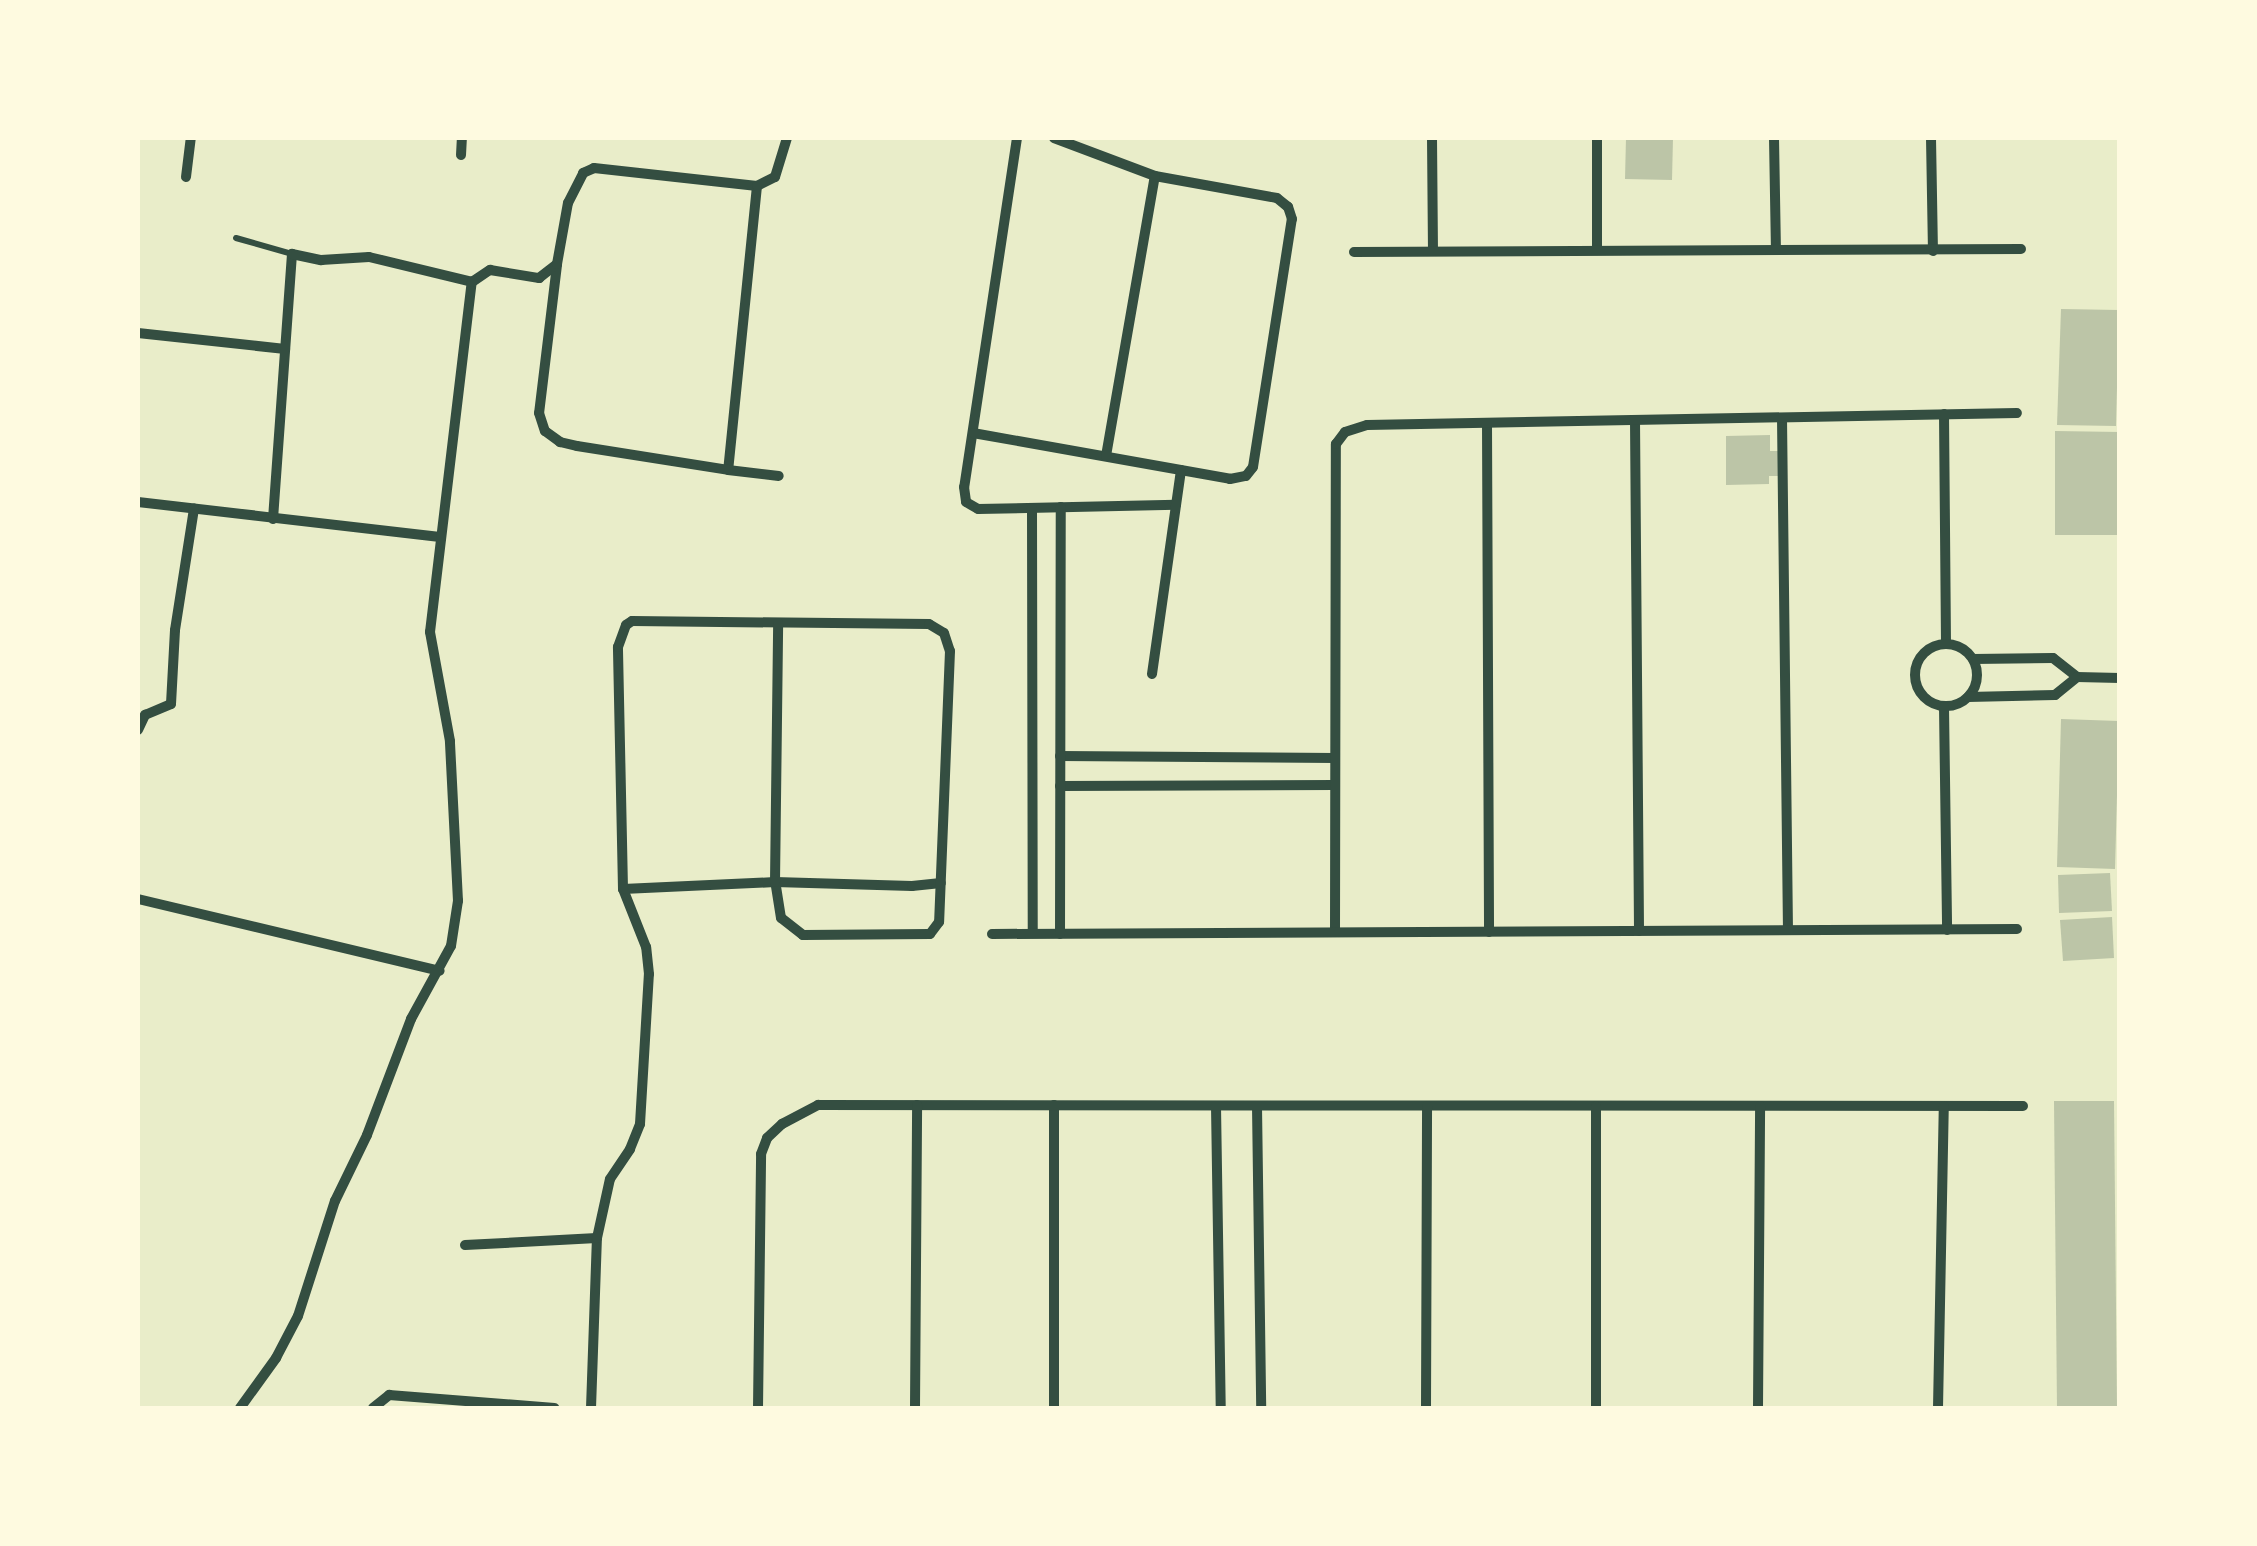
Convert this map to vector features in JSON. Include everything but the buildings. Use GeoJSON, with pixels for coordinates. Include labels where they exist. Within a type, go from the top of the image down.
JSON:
{"type":"FeatureCollection","features":[{"type":"Feature","properties":{"kind":"street"},"geometry":{"type":"LineString","coordinates":[[186,177],[191,138]]}},
{"type":"Feature","properties":{"kind":"street"},"geometry":{"type":"LineString","coordinates":[[461,155],[462,138]]}},
{"type":"Feature","properties":{"kind":"street"},"geometry":{"type":"LineString","coordinates":[[779,476],[560,442],[545,431],[538,413],[557,264],[574,186],[582,174],[594,168],[757,186],[775,177],[787,138]]}},
{"type":"Feature","properties":{"kind":"street"},"geometry":{"type":"LineString","coordinates":[[1017,138],[964,487],[966,502],[978,510],[1176,505]]}},
{"type":"Feature","properties":{"kind":"street"},"geometry":{"type":"LineString","coordinates":[[974,433],[1230,479],[1246,476],[1253,466],[1292,220],[1288,207],[1277,198],[1155,176],[1054,138]]}},
{"type":"Feature","properties":{"kind":"street"},"geometry":{"type":"LineString","coordinates":[[1432,138],[1433,251]]}},
{"type":"Feature","properties":{"kind":"street"},"geometry":{"type":"LineString","coordinates":[[1597,138],[1598,250]]}},
{"type":"Feature","properties":{"kind":"street"},"geometry":{"type":"LineString","coordinates":[[1774,138],[1776,250]]}},
{"type":"Feature","properties":{"kind":"street"},"geometry":{"type":"LineString","coordinates":[[1931,138],[1933,250]]}},
{"type":"Feature","properties":{"kind":"street"},"geometry":{"type":"LineString","coordinates":[[1106,456],[1155,176]]}},
{"type":"Feature","properties":{"kind":"street"},"geometry":{"type":"LineString","coordinates":[[728,470],[757,186]]}},
{"type":"Feature","properties":{"kind":"street"},"geometry":{"type":"LineString","coordinates":[[1354,252],[2022,250]]}},
{"type":"Feature","properties":{"kind":"street"},"geometry":{"type":"LineString","coordinates":[[273,520],[292,254],[321,260],[369,257],[472,282],[490,270],[539,278],[557,264]]}},
{"type":"Feature","properties":{"kind":"street"},"geometry":{"type":"LineString","coordinates":[[240,1408],[276,1358],[298,1316],[336,1201],[367,1135],[411,1019],[451,946],[458,900],[446,707],[430,632],[472,282]]}},
{"type":"Feature","properties":{"kind":"street"},"geometry":{"type":"LineString","coordinates":[[138,333],[284,349]]}},
{"type":"Feature","properties":{"kind":"street"},"geometry":{"type":"LineString","coordinates":[[1335,932],[1336,444],[1344,432],[1367,425],[2017,413]]}},
{"type":"Feature","properties":{"kind":"street"},"geometry":{"type":"LineString","coordinates":[[1944,414],[1946,644]]}},
{"type":"Feature","properties":{"kind":"street"},"geometry":{"type":"LineString","coordinates":[[1782,418],[1788,930]]}},
{"type":"Feature","properties":{"kind":"street"},"geometry":{"type":"LineString","coordinates":[[1635,420],[1639,931]]}},
{"type":"Feature","properties":{"kind":"street"},"geometry":{"type":"LineString","coordinates":[[1487,423],[1489,932]]}},
{"type":"Feature","properties":{"kind":"street"},"geometry":{"type":"LineString","coordinates":[[1152,674],[1181,470]]}},
{"type":"Feature","properties":{"kind":"street"},"geometry":{"type":"LineString","coordinates":[[138,502],[440,537]]}},
{"type":"Feature","properties":{"kind":"street"},"geometry":{"type":"LineString","coordinates":[[138,730],[145,715],[171,704],[175,630],[194,508]]}},
{"type":"Feature","properties":{"kind":"street"},"geometry":{"type":"LineString","coordinates":[[1032,508],[1033,933]]}},
{"type":"Feature","properties":{"kind":"street"},"geometry":{"type":"LineString","coordinates":[[1060,508],[1060,934]]}},
{"type":"Feature","properties":{"kind":"street"},"geometry":{"type":"LineString","coordinates":[[590,1408],[597,1238],[610,1180],[640,1124],[649,974],[643,936],[623,889],[620,633],[632,622],[928,624],[944,633],[950,651],[939,922],[930,934],[804,935],[781,918],[775,882],[778,623]]}},
{"type":"Feature","properties":{"kind":"street"},"geometry":{"type":"LineString","coordinates":[[1968,698],[1977,673],[1962,649],[1946,644],[1931,648],[1919,659],[1914,674],[1918,690],[1929,702],[1944,707],[1968,698],[2055,695],[2077,677]]}},
{"type":"Feature","properties":{"kind":"street"},"geometry":{"type":"LineString","coordinates":[[1972,660],[2053,658],[2077,677],[2120,678]]}},
{"type":"Feature","properties":{"kind":"street"},"geometry":{"type":"LineString","coordinates":[[1944,707],[1947,930]]}},
{"type":"Feature","properties":{"kind":"street"},"geometry":{"type":"LineString","coordinates":[[1060,756],[1335,758]]}},
{"type":"Feature","properties":{"kind":"street"},"geometry":{"type":"LineString","coordinates":[[1060,786],[1335,784]]}},
{"type":"Feature","properties":{"kind":"street"},"geometry":{"type":"LineString","coordinates":[[623,889],[775,882],[912,886],[941,883]]}},
{"type":"Feature","properties":{"kind":"street"},"geometry":{"type":"LineString","coordinates":[[138,899],[440,970]]}},
{"type":"Feature","properties":{"kind":"street"},"geometry":{"type":"LineString","coordinates":[[992,934],[2017,929]]}},
{"type":"Feature","properties":{"kind":"street"},"geometry":{"type":"LineString","coordinates":[[758,1408],[761,1154],[768,1138],[782,1124],[818,1105],[2023,1106]]}},
{"type":"Feature","properties":{"kind":"street"},"geometry":{"type":"LineString","coordinates":[[914,1408],[916,1105]]}},
{"type":"Feature","properties":{"kind":"street"},"geometry":{"type":"LineString","coordinates":[[1054,1106],[1054,1408]]}},
{"type":"Feature","properties":{"kind":"street"},"geometry":{"type":"LineString","coordinates":[[1216,1106],[1222,1408]]}},
{"type":"Feature","properties":{"kind":"street"},"geometry":{"type":"LineString","coordinates":[[1256,1106],[1261,1408]]}},
{"type":"Feature","properties":{"kind":"street"},"geometry":{"type":"LineString","coordinates":[[1426,1408],[1427,1106]]}},
{"type":"Feature","properties":{"kind":"street"},"geometry":{"type":"LineString","coordinates":[[1596,1106],[1596,1408]]}},
{"type":"Feature","properties":{"kind":"street"},"geometry":{"type":"LineString","coordinates":[[1758,1408],[1760,1106]]}},
{"type":"Feature","properties":{"kind":"street"},"geometry":{"type":"LineString","coordinates":[[1938,1408],[1944,1106]]}},
{"type":"Feature","properties":{"kind":"street"},"geometry":{"type":"LineString","coordinates":[[464,1245],[597,1238]]}},
{"type":"Feature","properties":{"kind":"street"},"geometry":{"type":"LineString","coordinates":[[373,1408],[383,1397],[393,1395],[554,1408]]}},
{"type":"Feature","properties":{"kind":"lane"},"geometry":{"type":"LineString","coordinates":[[236,238],[292,254]]}}]}
